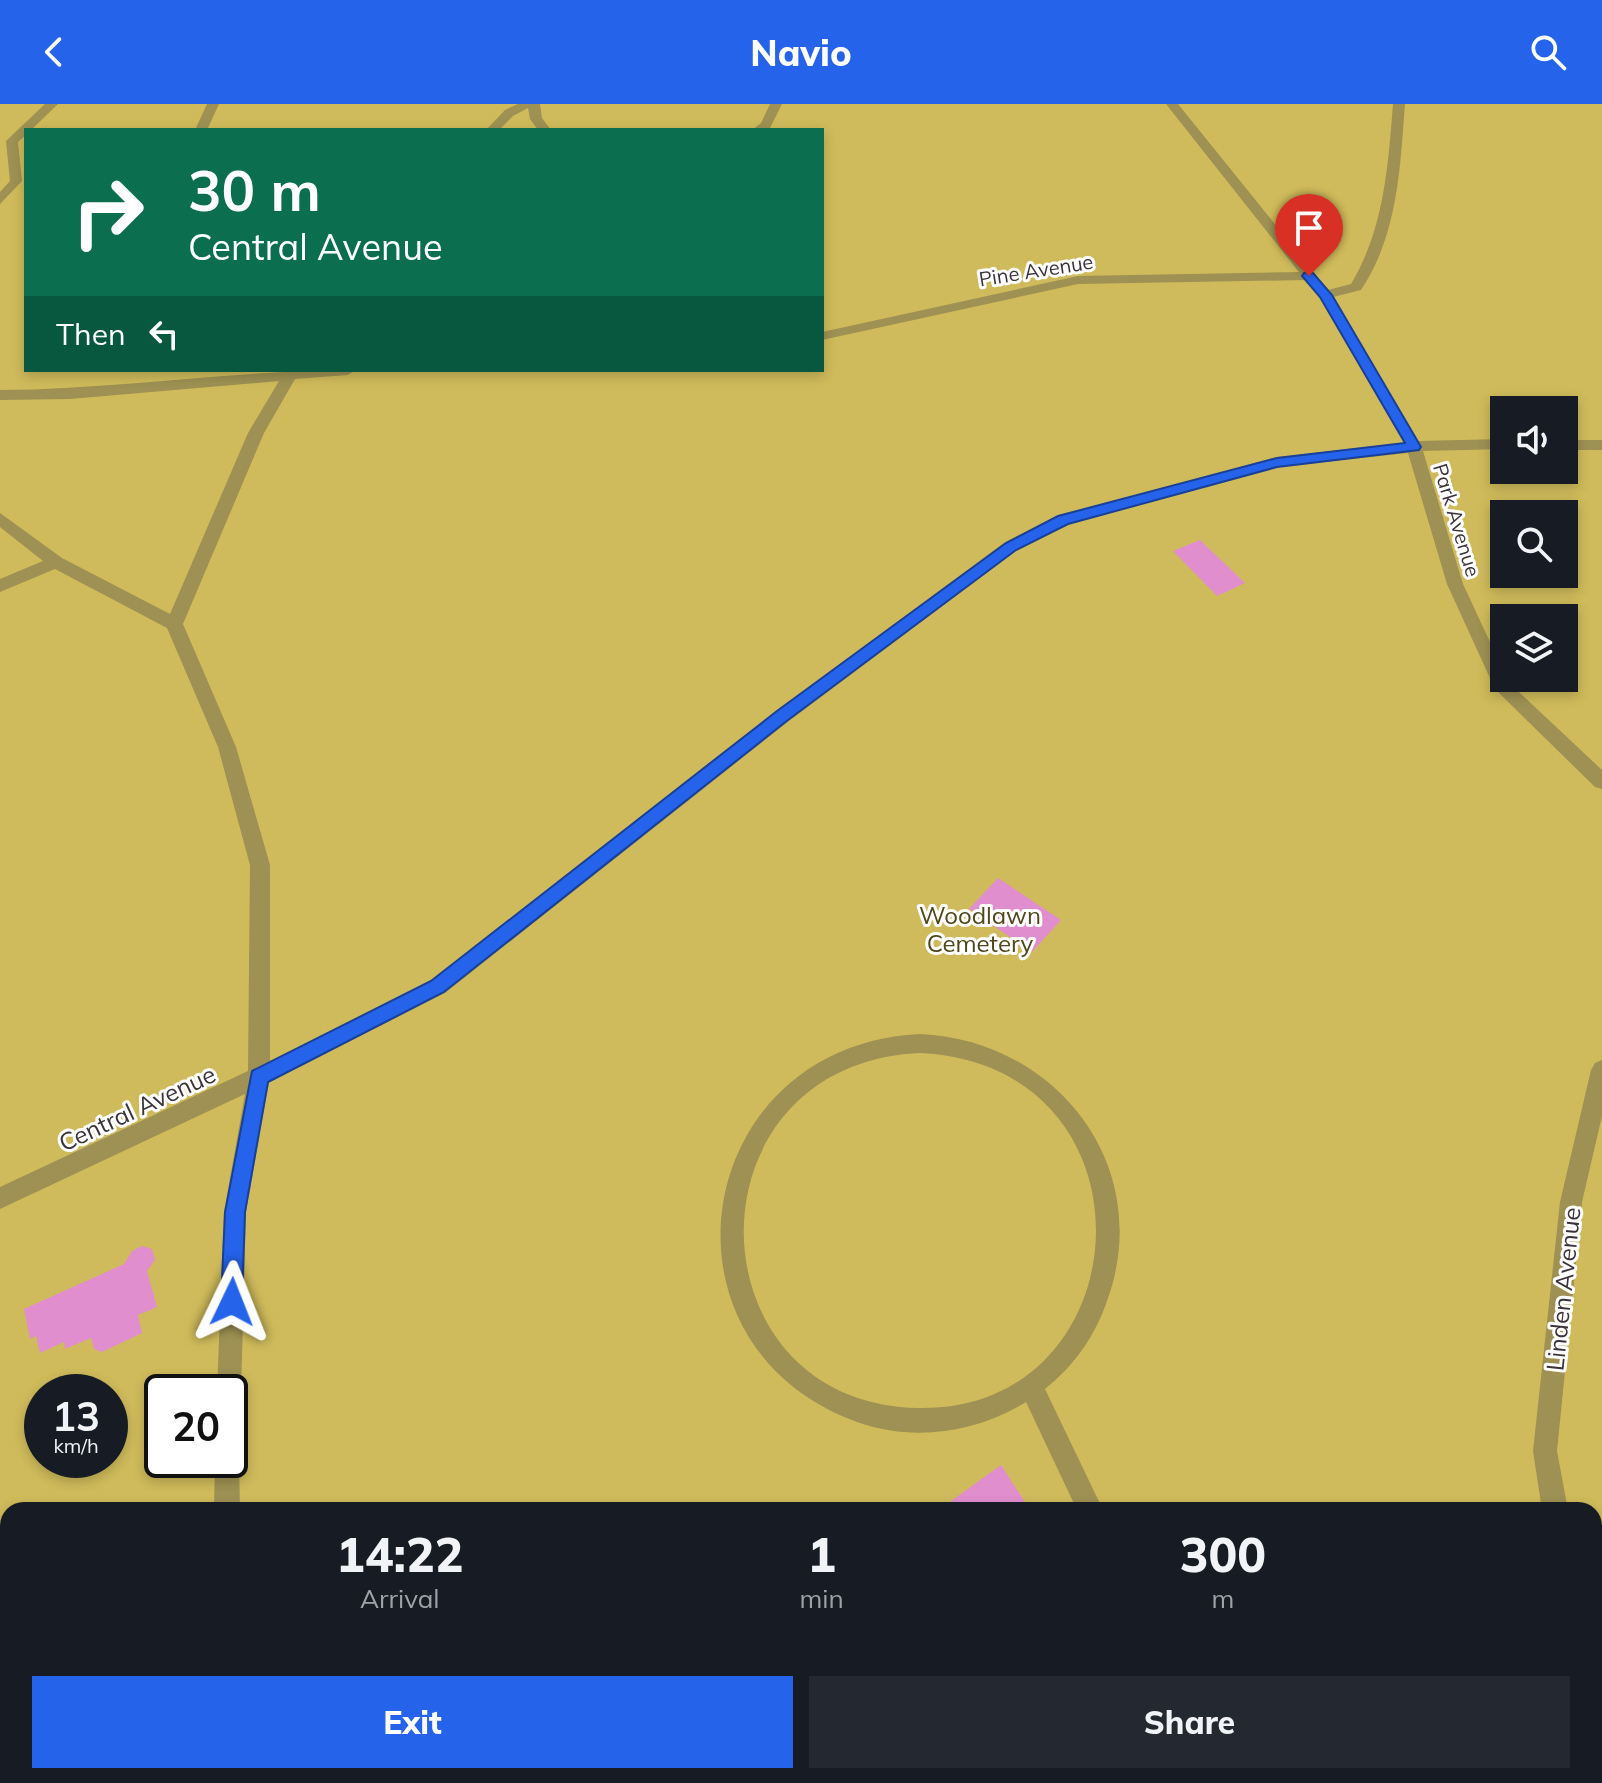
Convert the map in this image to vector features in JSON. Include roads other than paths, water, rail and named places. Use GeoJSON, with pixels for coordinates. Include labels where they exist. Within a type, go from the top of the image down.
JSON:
{"type":"FeatureCollection","features":[{"type":"Feature","properties":{"kind":"lane"},"geometry":{"type":"LineString","coordinates":[[26,128],[52,104]]}},
{"type":"Feature","properties":{"kind":"lane"},"geometry":{"type":"LineString","coordinates":[[202,128],[213,104]]}},
{"type":"Feature","properties":{"kind":"lane"},"geometry":{"type":"LineString","coordinates":[[494,128],[509,113],[531,104],[536,119],[543,128]]}},
{"type":"Feature","properties":{"kind":"lane"},"geometry":{"type":"LineString","coordinates":[[761,128],[766,125],[776,104]]}},
{"type":"Feature","properties":{"kind":"lane","name":"Park Avenue"},"geometry":{"type":"LineString","coordinates":[[1172,104],[1325,295],[1414,447],[1455,584],[1501,684],[1602,782]]}},
{"type":"Feature","properties":{"kind":"lane"},"geometry":{"type":"LineString","coordinates":[[1325,295],[1356,287],[1369,269],[1392,191],[1399,104]]}},
{"type":"Feature","properties":{"kind":"lane"},"geometry":{"type":"LineString","coordinates":[[0,200],[21,181],[12,141],[24,130]]}},
{"type":"Feature","properties":{"kind":"lane","name":"Pine Avenue"},"geometry":{"type":"LineString","coordinates":[[827,335],[1078,280],[1309,276]]}},
{"type":"Feature","properties":{"kind":"lane"},"geometry":{"type":"LineString","coordinates":[[0,395],[70,394],[291,373]]}},
{"type":"Feature","properties":{"kind":"lane"},"geometry":{"type":"LineString","coordinates":[[174,624],[256,433],[291,373]]}},
{"type":"Feature","properties":{"kind":"lane","name":"Central Avenue"},"geometry":{"type":"LineString","coordinates":[[0,1198],[259,1077],[438,987],[783,716],[1011,546],[1064,520],[1277,462],[1414,447],[1490,444]]}},
{"type":"Feature","properties":{"kind":"lane"},"geometry":{"type":"LineString","coordinates":[[1578,445],[1602,445]]}},
{"type":"Feature","properties":{"kind":"lane"},"geometry":{"type":"LineString","coordinates":[[0,519],[56,562],[174,624],[227,747],[260,865],[259,1077],[235,1212],[230,1374]]}},
{"type":"Feature","properties":{"kind":"lane"},"geometry":{"type":"LineString","coordinates":[[0,586],[56,562]]}},
{"type":"Feature","properties":{"kind":"lane"},"geometry":{"type":"LineString","coordinates":[[919,1044],[961,1050],[1019,1075],[1068,1118],[1101,1174],[1113,1238],[1102,1304],[1067,1360],[1033,1391],[967,1417],[895,1417],[827,1393],[772,1346],[737,1285],[728,1243],[733,1178],[759,1122],[802,1078],[857,1052],[919,1044]]}},
{"type":"Feature","properties":{"kind":"lane","name":"Linden Avenue"},"geometry":{"type":"LineString","coordinates":[[1554,1502],[1545,1451],[1571,1202],[1602,1070]]}},
{"type":"Feature","properties":{"kind":"lane"},"geometry":{"type":"LineString","coordinates":[[1033,1391],[1086,1502]]}},
{"type":"Feature","properties":{"kind":"lane"},"geometry":{"type":"LineString","coordinates":[[227,1478],[227,1502]]}},
{"type":"Feature","properties":{"kind":"park label","name":"Woodlawn Cemetery"},"geometry":{"type":"Point","coordinates":[980,929]}}]}
